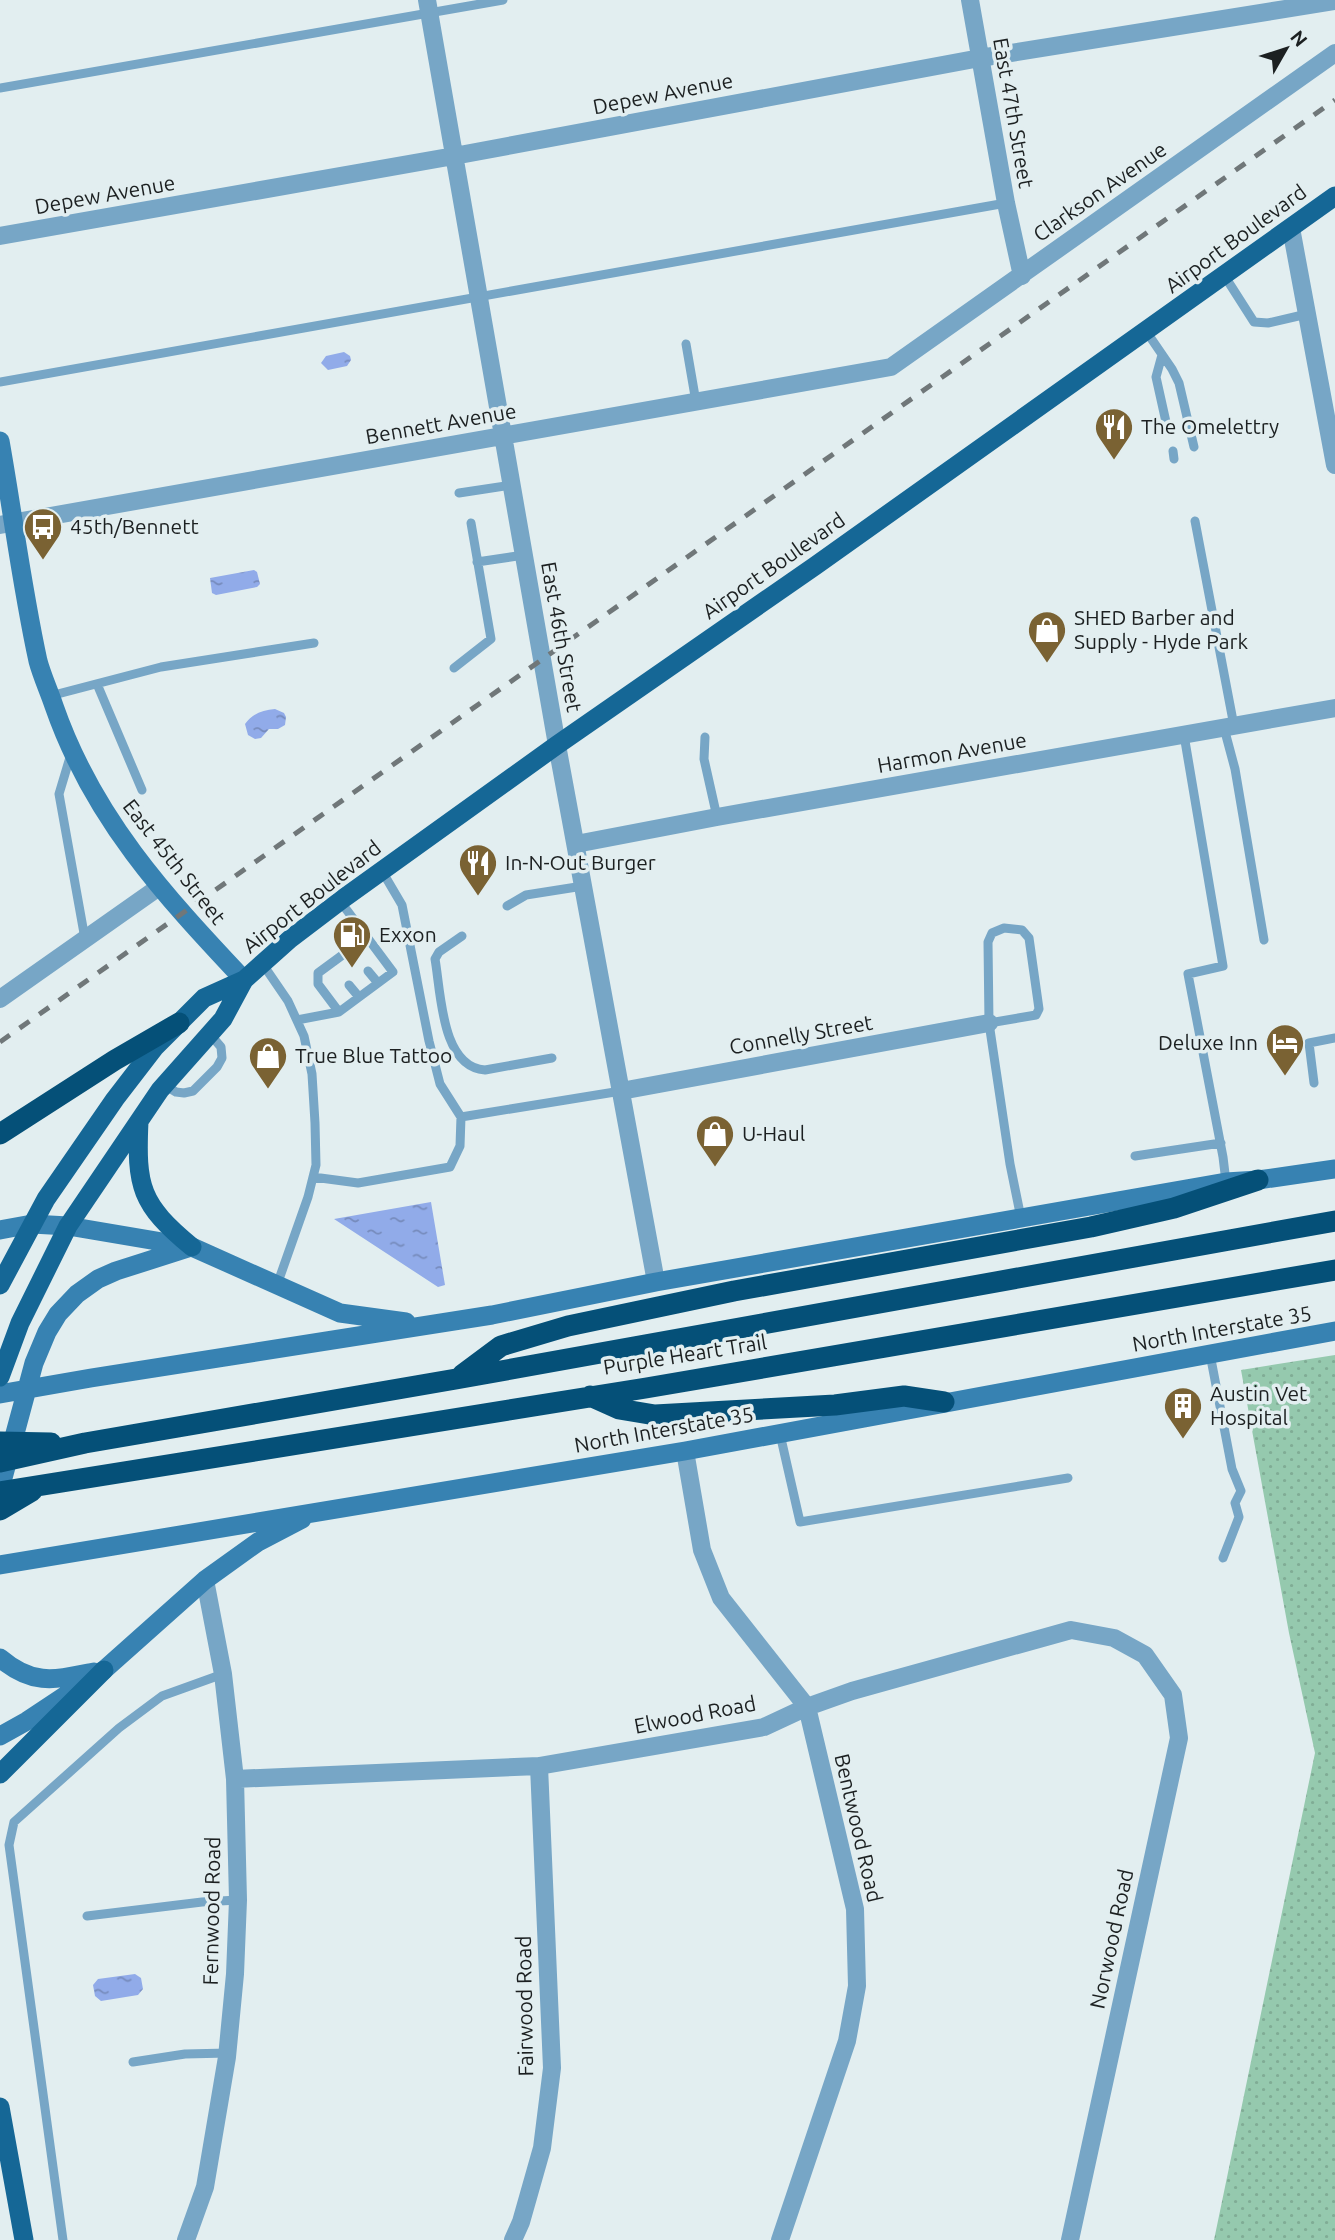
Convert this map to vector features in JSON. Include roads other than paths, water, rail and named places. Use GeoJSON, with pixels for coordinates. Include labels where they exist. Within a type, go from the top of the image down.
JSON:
{"type":"FeatureCollection","features":[{"type":"Feature","properties":{"kind":"highway"},"geometry":{"type":"LineString","coordinates":[[0,1135],[115,1060],[178,1023]]}},
{"type":"Feature","properties":{"kind":"highway"},"geometry":{"type":"LineString","coordinates":[[456,1379],[501,1346],[568,1326],[734,1291],[1091,1227],[1174,1208],[1258,1180]]}},
{"type":"Feature","properties":{"kind":"highway","name":"Purple Heart Trail"},"geometry":{"type":"LineString","coordinates":[[0,1462],[85,1443],[1335,1221]]}},
{"type":"Feature","properties":{"kind":"highway","name":"Purple Heart Trail"},"geometry":{"type":"LineString","coordinates":[[0,1490],[660,1385],[1335,1270]]}},
{"type":"Feature","properties":{"kind":"highway"},"geometry":{"type":"LineString","coordinates":[[590,1395],[619,1409],[655,1415],[822,1406],[904,1396],[944,1402]]}},
{"type":"Feature","properties":{"kind":"highway","name":"Purple Heart Trail"},"geometry":{"type":"LineString","coordinates":[[0,1442],[85,1443]]}},
{"type":"Feature","properties":{"kind":"highway","name":"Purple Heart Trail"},"geometry":{"type":"LineString","coordinates":[[0,1510],[52,1483]]}},
{"type":"Feature","properties":{"kind":"main road","name":"Airport Boulevard"},"geometry":{"type":"LineString","coordinates":[[0,1377],[20,1323],[68,1226],[139,1118],[164,1085],[223,1019],[244,980],[262,963],[340,901],[557,745],[838,550],[1335,196]]}},
{"type":"Feature","properties":{"kind":"main road","name":"East 45th Street"},"geometry":{"type":"LineString","coordinates":[[0,440],[7,524],[39,663],[72,750],[116,831],[159,887],[244,980]]}},
{"type":"Feature","properties":{"kind":"main road","name":"Airport Boulevard"},"geometry":{"type":"LineString","coordinates":[[0,1285],[46,1199],[137,1068],[204,998],[244,980]]}},
{"type":"Feature","properties":{"kind":"main road"},"geometry":{"type":"LineString","coordinates":[[139,1118],[138,1168],[142,1189],[155,1212],[192,1247]]}},
{"type":"Feature","properties":{"kind":"main road"},"geometry":{"type":"LineString","coordinates":[[0,1394],[492,1315],[656,1282],[1226,1182],[1335,1169]]}},
{"type":"Feature","properties":{"kind":"main road"},"geometry":{"type":"LineString","coordinates":[[0,1230],[32,1224],[68,1226],[192,1247],[340,1313],[428,1326]]}},
{"type":"Feature","properties":{"kind":"main road"},"geometry":{"type":"LineString","coordinates":[[0,1490],[34,1363],[58,1314],[77,1294],[98,1279],[192,1247]]}},
{"type":"Feature","properties":{"kind":"main road","name":"North Interstate 35"},"geometry":{"type":"LineString","coordinates":[[0,1565],[685,1451],[1335,1331]]}},
{"type":"Feature","properties":{"kind":"main road"},"geometry":{"type":"LineString","coordinates":[[0,1774],[104,1670],[205,1580],[258,1542],[319,1511]]}},
{"type":"Feature","properties":{"kind":"main road"},"geometry":{"type":"LineString","coordinates":[[0,1658],[12,1668],[32,1678],[54,1680],[104,1670]]}},
{"type":"Feature","properties":{"kind":"main road"},"geometry":{"type":"LineString","coordinates":[[0,1736],[104,1670]]}},
{"type":"Feature","properties":{"kind":"main road"},"geometry":{"type":"LineString","coordinates":[[0,2107],[24,2240]]}},
{"type":"Feature","properties":{"kind":"street","name":"East 47th Street"},"geometry":{"type":"LineString","coordinates":[[970,0],[1006,203],[1022,276]]}},
{"type":"Feature","properties":{"kind":"street","name":"Depew Avenue"},"geometry":{"type":"LineString","coordinates":[[0,236],[454,156],[980,58],[1335,1]]}},
{"type":"Feature","properties":{"kind":"street","name":"East 46th Street"},"geometry":{"type":"LineString","coordinates":[[428,6],[557,745],[656,1282]]}},
{"type":"Feature","properties":{"kind":"street","name":"Clarkson Avenue"},"geometry":{"type":"LineString","coordinates":[[891,367],[1335,53]]}},
{"type":"Feature","properties":{"kind":"street"},"geometry":{"type":"LineString","coordinates":[[1291,228],[1335,465]]}},
{"type":"Feature","properties":{"kind":"street","name":"Bennett Avenue"},"geometry":{"type":"LineString","coordinates":[[7,524],[891,367]]}},
{"type":"Feature","properties":{"kind":"street","name":"Harmon Avenue"},"geometry":{"type":"LineString","coordinates":[[576,844],[1335,708]]}},
{"type":"Feature","properties":{"kind":"street"},"geometry":{"type":"LineString","coordinates":[[0,999],[159,887]]}},
{"type":"Feature","properties":{"kind":"street","name":"Connelly Street"},"geometry":{"type":"LineString","coordinates":[[621,1091],[989,1023]]}},
{"type":"Feature","properties":{"kind":"street","name":"Bentwood Road"},"geometry":{"type":"LineString","coordinates":[[685,1451],[702,1550],[721,1598],[807,1707],[855,1909],[857,1986],[847,2042],[780,2240]]}},
{"type":"Feature","properties":{"kind":"street","name":"Fernwood Road"},"geometry":{"type":"LineString","coordinates":[[186,2240],[205,2187],[228,2053],[239,1900],[236,1779],[223,1674],[205,1580]]}},
{"type":"Feature","properties":{"kind":"street","name":"Elwood Road"},"geometry":{"type":"LineString","coordinates":[[236,1779],[539,1766],[764,1727],[807,1707],[852,1691],[1071,1630],[1114,1638],[1145,1655]]}},
{"type":"Feature","properties":{"kind":"street","name":"Norwood Road"},"geometry":{"type":"LineString","coordinates":[[1070,2240],[1179,1738],[1173,1695],[1145,1655]]}},
{"type":"Feature","properties":{"kind":"street","name":"Fairwood Road"},"geometry":{"type":"LineString","coordinates":[[513,2240],[521,2222],[542,2148],[552,2068],[539,1766]]}},
{"type":"Feature","properties":{"kind":"lane"},"geometry":{"type":"LineString","coordinates":[[0,88],[428,6],[503,0]]}},
{"type":"Feature","properties":{"kind":"lane"},"geometry":{"type":"LineString","coordinates":[[0,382],[1006,203]]}},
{"type":"Feature","properties":{"kind":"lane"},"geometry":{"type":"LineString","coordinates":[[1224,275],[1254,321],[1268,323],[1307,314]]}},
{"type":"Feature","properties":{"kind":"lane"},"geometry":{"type":"LineString","coordinates":[[1146,331],[1179,383],[1194,447]]}},
{"type":"Feature","properties":{"kind":"lane"},"geometry":{"type":"LineString","coordinates":[[686,344],[696,402]]}},
{"type":"Feature","properties":{"kind":"lane"},"geometry":{"type":"LineString","coordinates":[[1162,355],[1156,377],[1168,430]]}},
{"type":"Feature","properties":{"kind":"lane"},"geometry":{"type":"LineString","coordinates":[[459,493],[512,485]]}},
{"type":"Feature","properties":{"kind":"lane"},"geometry":{"type":"LineString","coordinates":[[1195,521],[1264,940]]}},
{"type":"Feature","properties":{"kind":"lane"},"geometry":{"type":"LineString","coordinates":[[454,668],[491,639],[471,523]]}},
{"type":"Feature","properties":{"kind":"lane"},"geometry":{"type":"LineString","coordinates":[[477,562],[524,555]]}},
{"type":"Feature","properties":{"kind":"lane"},"geometry":{"type":"LineString","coordinates":[[50,696],[161,667],[314,643]]}},
{"type":"Feature","properties":{"kind":"lane"},"geometry":{"type":"LineString","coordinates":[[97,684],[142,790]]}},
{"type":"Feature","properties":{"kind":"lane"},"geometry":{"type":"LineString","coordinates":[[1184,735],[1223,967],[1188,975],[1221,1143],[1226,1182]]}},
{"type":"Feature","properties":{"kind":"lane"},"geometry":{"type":"LineString","coordinates":[[705,737],[704,760],[717,817]]}},
{"type":"Feature","properties":{"kind":"lane"},"geometry":{"type":"LineString","coordinates":[[72,750],[59,794],[85,939]]}},
{"type":"Feature","properties":{"kind":"lane"},"geometry":{"type":"LineString","coordinates":[[313,1177],[358,1183],[450,1167],[460,1146],[461,1117],[440,1084],[402,905],[382,871]]}},
{"type":"Feature","properties":{"kind":"lane"},"geometry":{"type":"LineString","coordinates":[[507,906],[526,895],[583,886]]}},
{"type":"Feature","properties":{"kind":"lane"},"geometry":{"type":"LineString","coordinates":[[297,1020],[339,1012],[393,972],[340,901]]}},
{"type":"Feature","properties":{"kind":"lane"},"geometry":{"type":"LineString","coordinates":[[989,1023],[1036,1015],[1039,1009],[1028,938],[1022,930],[1004,929],[992,933],[988,942],[989,1023],[1010,1164],[1021,1218]]}},
{"type":"Feature","properties":{"kind":"lane"},"geometry":{"type":"LineString","coordinates":[[462,936],[439,952],[435,959],[448,1038],[454,1051],[464,1063],[475,1069],[485,1070],[552,1058]]}},
{"type":"Feature","properties":{"kind":"lane"},"geometry":{"type":"LineString","coordinates":[[339,1012],[318,984],[318,973],[334,965],[367,937]]}},
{"type":"Feature","properties":{"kind":"lane"},"geometry":{"type":"LineString","coordinates":[[262,963],[288,1001],[304,1036],[312,1074],[316,1165],[276,1285]]}},
{"type":"Feature","properties":{"kind":"lane"},"geometry":{"type":"LineString","coordinates":[[368,971],[378,983]]}},
{"type":"Feature","properties":{"kind":"lane"},"geometry":{"type":"LineString","coordinates":[[349,985],[359,997]]}},
{"type":"Feature","properties":{"kind":"lane"},"geometry":{"type":"LineString","coordinates":[[164,1085],[176,1092],[193,1091],[217,1067],[222,1058],[221,1047],[209,1034]]}},
{"type":"Feature","properties":{"kind":"lane"},"geometry":{"type":"LineString","coordinates":[[1314,1083],[1309,1043],[1335,1038]]}},
{"type":"Feature","properties":{"kind":"lane"},"geometry":{"type":"LineString","coordinates":[[461,1117],[621,1091]]}},
{"type":"Feature","properties":{"kind":"lane"},"geometry":{"type":"LineString","coordinates":[[1135,1156],[1221,1143]]}},
{"type":"Feature","properties":{"kind":"lane"},"geometry":{"type":"LineString","coordinates":[[1210,1354],[1232,1469],[1241,1491],[1235,1503],[1239,1517],[1223,1558]]}},
{"type":"Feature","properties":{"kind":"lane"},"geometry":{"type":"LineString","coordinates":[[779,1434],[800,1522],[1068,1478]]}},
{"type":"Feature","properties":{"kind":"lane"},"geometry":{"type":"LineString","coordinates":[[63,2240],[9,1845],[14,1822],[119,1728],[162,1696],[223,1674]]}},
{"type":"Feature","properties":{"kind":"lane"},"geometry":{"type":"LineString","coordinates":[[87,1916],[239,1900]]}},
{"type":"Feature","properties":{"kind":"lane"},"geometry":{"type":"LineString","coordinates":[[133,2062],[185,2054],[228,2053]]}},
{"type":"Feature","properties":{"kind":"water"},"geometry":{"type":"Polygon","coordinates":[[[344,352],[351,360],[347,366],[328,370],[321,363],[326,356],[344,352]]]}},
{"type":"Feature","properties":{"kind":"water"},"geometry":{"type":"Polygon","coordinates":[[[254,570],[260,584],[257,587],[216,595],[212,593],[210,578],[254,570]]]}},
{"type":"Feature","properties":{"kind":"water"},"geometry":{"type":"Polygon","coordinates":[[[275,709],[284,713],[285,725],[278,729],[269,729],[261,738],[255,739],[248,735],[245,724],[254,715],[275,709]]]}},
{"type":"Feature","properties":{"kind":"water"},"geometry":{"type":"Polygon","coordinates":[[[431,1202],[445,1285],[438,1287],[334,1219],[431,1202]]]}},
{"type":"Feature","properties":{"kind":"water"},"geometry":{"type":"Polygon","coordinates":[[[135,1974],[141,1978],[143,1989],[138,1995],[101,2001],[95,1996],[93,1985],[98,1979],[135,1974]]]}},
{"type":"Feature","properties":{"kind":"railway"},"geometry":{"type":"LineString","coordinates":[[0,1042],[1335,100]]}},
{"type":"Feature","properties":{"kind":"place","name":"The Omelettry"},"geometry":{"type":"Point","coordinates":[1114,461]}},
{"type":"Feature","properties":{"kind":"place","name":"45th/Bennett"},"geometry":{"type":"Point","coordinates":[43,561]}},
{"type":"Feature","properties":{"kind":"place","name":"SHED Barber and Supply - Hyde Park"},"geometry":{"type":"Point","coordinates":[1047,664]}},
{"type":"Feature","properties":{"kind":"place","name":"In-N-Out Burger"},"geometry":{"type":"Point","coordinates":[478,897]}},
{"type":"Feature","properties":{"kind":"place","name":"Exxon"},"geometry":{"type":"Point","coordinates":[352,969]}},
{"type":"Feature","properties":{"kind":"place","name":"Deluxe Inn"},"geometry":{"type":"Point","coordinates":[1285,1077]}},
{"type":"Feature","properties":{"kind":"place","name":"True Blue Tattoo"},"geometry":{"type":"Point","coordinates":[268,1090]}},
{"type":"Feature","properties":{"kind":"place","name":"U-Haul"},"geometry":{"type":"Point","coordinates":[715,1168]}},
{"type":"Feature","properties":{"kind":"place","name":"Austin Vet Hospital"},"geometry":{"type":"Point","coordinates":[1183,1440]}}]}
